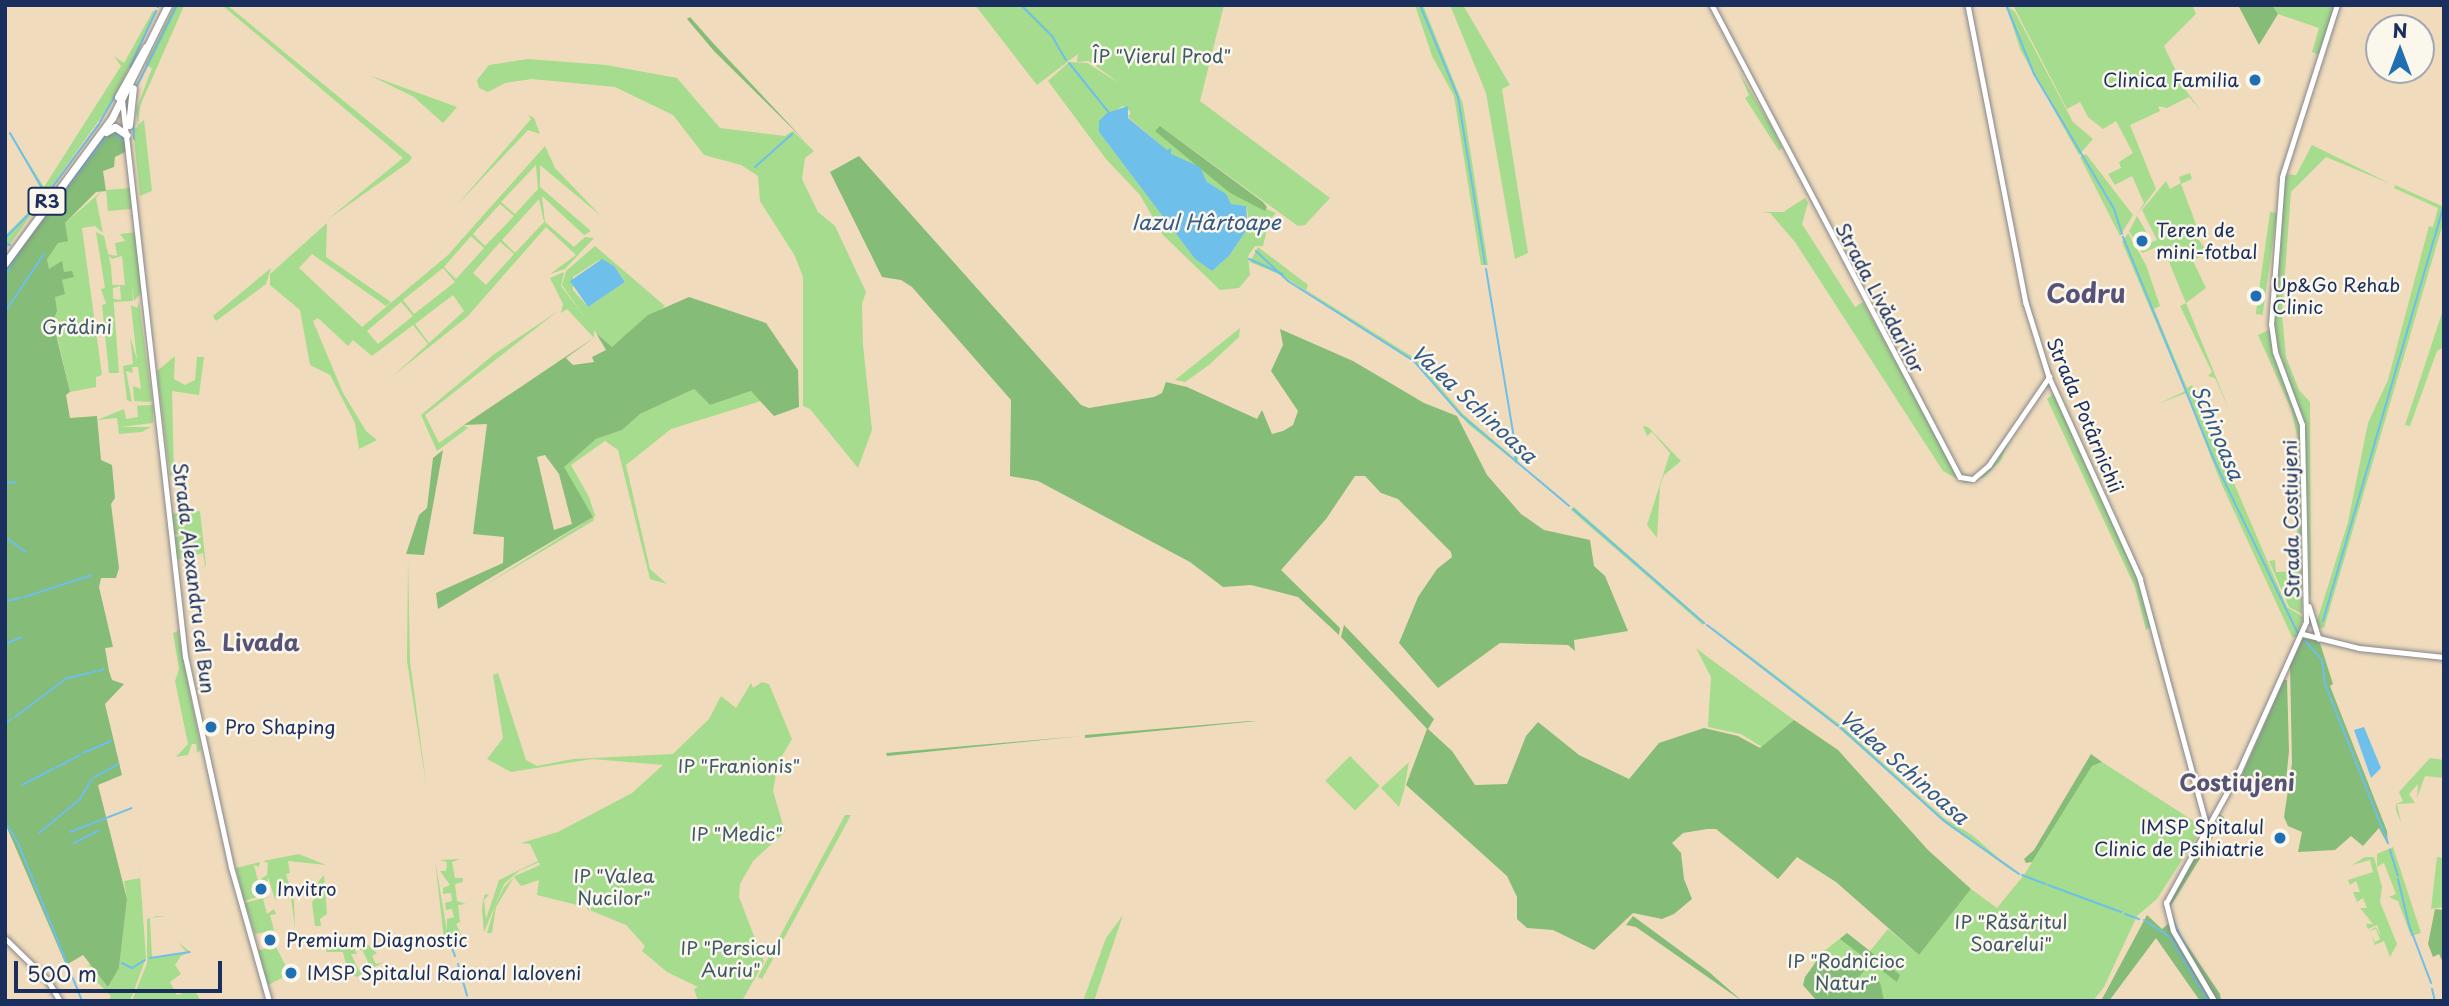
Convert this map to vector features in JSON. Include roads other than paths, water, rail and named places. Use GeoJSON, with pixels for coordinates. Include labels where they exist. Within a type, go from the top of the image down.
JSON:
{"type":"FeatureCollection","features":[{"type":"Feature","properties":{"kind":"highway","name":"R3"},"geometry":{"type":"LineString","coordinates":[[60,190],[120,101],[169,5]]}},
{"type":"Feature","properties":{"kind":"highway","name":"R3"},"geometry":{"type":"LineString","coordinates":[[129,125],[137,66]]}},
{"type":"Feature","properties":{"kind":"highway","name":"R3"},"geometry":{"type":"LineString","coordinates":[[5,256],[120,101]]}},
{"type":"Feature","properties":{"kind":"highway","name":"R3"},"geometry":{"type":"LineString","coordinates":[[5,263],[107,130],[118,127],[127,135]]}},
{"type":"Feature","properties":{"kind":"main road","name":"Strada Alexandru cel Bun"},"geometry":{"type":"LineString","coordinates":[[120,101],[129,125],[187,665],[231,867],[269,1001]]}},
{"type":"Feature","properties":{"kind":"main road","name":"Strada Alexandru cel Bun"},"geometry":{"type":"LineString","coordinates":[[120,101],[131,152]]}},
{"type":"Feature","properties":{"kind":"street","name":"Strada Livădarilor"},"geometry":{"type":"LineString","coordinates":[[1712,5],[1960,477],[1973,479],[1989,465],[2049,377]]}},
{"type":"Feature","properties":{"kind":"street","name":"Strada Potârnichii"},"geometry":{"type":"LineString","coordinates":[[1968,5],[2025,301],[2049,377],[2140,578],[2207,828]]}},
{"type":"Feature","properties":{"kind":"street","name":"Strada Costiujeni"},"geometry":{"type":"LineString","coordinates":[[2317,635],[2309,616],[2307,602],[2302,425],[2275,352],[2271,325],[2282,177],[2337,5]]}},
{"type":"Feature","properties":{"kind":"street","name":"Strada Costiujeni"},"geometry":{"type":"LineString","coordinates":[[2214,1001],[2174,931],[2166,903],[2239,771],[2309,616]]}},
{"type":"Feature","properties":{"kind":"street"},"geometry":{"type":"LineString","coordinates":[[2304,632],[2359,648],[2444,657]]}},
{"type":"Feature","properties":{"kind":"street"},"geometry":{"type":"LineString","coordinates":[[5,938],[48,980],[61,1001]]}},
{"type":"Feature","properties":{"kind":"water","name":"Iazul Hârtoape"},"geometry":{"type":"Polygon","coordinates":[[[1128,106],[1128,118],[1167,150],[1171,148],[1171,154],[1200,167],[1207,182],[1226,194],[1231,204],[1246,206],[1248,228],[1229,256],[1212,271],[1195,259],[1099,132],[1099,121],[1107,113],[1128,106]]]}},
{"type":"Feature","properties":{"kind":"water"},"geometry":{"type":"Polygon","coordinates":[[[602,259],[614,266],[625,282],[588,307],[570,281],[602,259]]]}},
{"type":"Feature","properties":{"kind":"water"},"geometry":{"type":"Polygon","coordinates":[[[2364,727],[2381,768],[2371,778],[2354,730],[2364,727]]]}},
{"type":"Feature","properties":{"kind":"waterway","name":"Valea Schinoasa"},"geometry":{"type":"LineString","coordinates":[[1021,5],[1052,36],[1066,60]]}},
{"type":"Feature","properties":{"kind":"waterway"},"geometry":{"type":"LineString","coordinates":[[1420,5],[1458,97],[1485,264]]}},
{"type":"Feature","properties":{"kind":"waterway","name":"Schinoasa"},"geometry":{"type":"LineString","coordinates":[[2006,5],[2034,74],[2114,209],[2122,234]]}},
{"type":"Feature","properties":{"kind":"waterway"},"geometry":{"type":"LineString","coordinates":[[137,86],[176,7]]}},
{"type":"Feature","properties":{"kind":"waterway"},"geometry":{"type":"LineString","coordinates":[[130,67],[156,11]]}},
{"type":"Feature","properties":{"kind":"waterway","name":"Valea Schinoasa"},"geometry":{"type":"LineString","coordinates":[[1069,63],[1110,114]]}},
{"type":"Feature","properties":{"kind":"waterway"},"geometry":{"type":"LineString","coordinates":[[100,122],[115,96]]}},
{"type":"Feature","properties":{"kind":"waterway"},"geometry":{"type":"LineString","coordinates":[[133,123],[134,139]]}},
{"type":"Feature","properties":{"kind":"waterway"},"geometry":{"type":"LineString","coordinates":[[5,238],[42,201],[99,124]]}},
{"type":"Feature","properties":{"kind":"waterway"},"geometry":{"type":"LineString","coordinates":[[10,133],[46,195]]}},
{"type":"Feature","properties":{"kind":"waterway"},"geometry":{"type":"LineString","coordinates":[[112,133],[124,141]]}},
{"type":"Feature","properties":{"kind":"waterway"},"geometry":{"type":"LineString","coordinates":[[755,167],[792,134]]}},
{"type":"Feature","properties":{"kind":"waterway"},"geometry":{"type":"LineString","coordinates":[[5,276],[21,247],[107,136]]}},
{"type":"Feature","properties":{"kind":"waterway"},"geometry":{"type":"LineString","coordinates":[[2323,621],[2443,207]]}},
{"type":"Feature","properties":{"kind":"waterway","name":"Schinoasa"},"geometry":{"type":"LineString","coordinates":[[2123,237],[2214,460],[2298,634]]}},
{"type":"Feature","properties":{"kind":"waterway"},"geometry":{"type":"LineString","coordinates":[[5,242],[10,245]]}},
{"type":"Feature","properties":{"kind":"waterway","name":"Valea Schinoasa"},"geometry":{"type":"LineString","coordinates":[[1256,251],[1288,281],[1414,361],[1461,415],[1569,506]]}},
{"type":"Feature","properties":{"kind":"waterway"},"geometry":{"type":"LineString","coordinates":[[5,312],[44,254]]}},
{"type":"Feature","properties":{"kind":"waterway"},"geometry":{"type":"LineString","coordinates":[[1249,259],[1283,274]]}},
{"type":"Feature","properties":{"kind":"waterway"},"geometry":{"type":"LineString","coordinates":[[1486,269],[1515,445]]}},
{"type":"Feature","properties":{"kind":"waterway","name":"Valea Schinoasa"},"geometry":{"type":"LineString","coordinates":[[1515,450],[1516,462]]}},
{"type":"Feature","properties":{"kind":"waterway"},"geometry":{"type":"LineString","coordinates":[[5,483],[16,482]]}},
{"type":"Feature","properties":{"kind":"waterway","name":"Valea Schinoasa"},"geometry":{"type":"LineString","coordinates":[[1573,509],[1704,623]]}},
{"type":"Feature","properties":{"kind":"waterway"},"geometry":{"type":"LineString","coordinates":[[5,537],[26,552]]}},
{"type":"Feature","properties":{"kind":"waterway"},"geometry":{"type":"LineString","coordinates":[[24,597],[92,575]]}},
{"type":"Feature","properties":{"kind":"waterway"},"geometry":{"type":"LineString","coordinates":[[5,601],[21,598]]}},
{"type":"Feature","properties":{"kind":"waterway","name":"Valea Schinoasa"},"geometry":{"type":"LineString","coordinates":[[1707,625],[1842,729],[1944,821],[2019,874]]}},
{"type":"Feature","properties":{"kind":"waterway"},"geometry":{"type":"LineString","coordinates":[[5,644],[22,637]]}},
{"type":"Feature","properties":{"kind":"waterway","name":"Schinoasa"},"geometry":{"type":"LineString","coordinates":[[2305,641],[2322,660],[2325,684],[2388,843]]}},
{"type":"Feature","properties":{"kind":"waterway"},"geometry":{"type":"LineString","coordinates":[[99,671],[104,669]]}},
{"type":"Feature","properties":{"kind":"waterway"},"geometry":{"type":"LineString","coordinates":[[65,679],[96,671]]}},
{"type":"Feature","properties":{"kind":"waterway"},"geometry":{"type":"LineString","coordinates":[[15,717],[63,681]]}},
{"type":"Feature","properties":{"kind":"waterway"},"geometry":{"type":"LineString","coordinates":[[5,723],[12,719]]}},
{"type":"Feature","properties":{"kind":"waterway"},"geometry":{"type":"LineString","coordinates":[[83,753],[111,741]]}},
{"type":"Feature","properties":{"kind":"waterway"},"geometry":{"type":"LineString","coordinates":[[22,785],[80,755]]}},
{"type":"Feature","properties":{"kind":"waterway"},"geometry":{"type":"LineString","coordinates":[[93,778],[118,764]]}},
{"type":"Feature","properties":{"kind":"waterway"},"geometry":{"type":"LineString","coordinates":[[39,833],[80,799],[91,780]]}},
{"type":"Feature","properties":{"kind":"waterway"},"geometry":{"type":"LineString","coordinates":[[70,832],[132,808]]}},
{"type":"Feature","properties":{"kind":"waterway"},"geometry":{"type":"LineString","coordinates":[[5,822],[18,843],[82,1001]]}},
{"type":"Feature","properties":{"kind":"waterway"},"geometry":{"type":"LineString","coordinates":[[74,843],[99,830]]}},
{"type":"Feature","properties":{"kind":"waterway","name":"Schinoasa"},"geometry":{"type":"LineString","coordinates":[[2390,850],[2398,876]]}},
{"type":"Feature","properties":{"kind":"waterway","name":"Valea Schinoasa"},"geometry":{"type":"LineString","coordinates":[[2022,875],[2045,884]]}},
{"type":"Feature","properties":{"kind":"waterway","name":"Schinoasa"},"geometry":{"type":"LineString","coordinates":[[2398,879],[2409,925],[2431,983]]}},
{"type":"Feature","properties":{"kind":"waterway","name":"Valea Schinoasa"},"geometry":{"type":"LineString","coordinates":[[2048,885],[2121,912]]}},
{"type":"Feature","properties":{"kind":"waterway"},"geometry":{"type":"LineString","coordinates":[[2169,909],[2171,897]]}},
{"type":"Feature","properties":{"kind":"waterway","name":"Valea Schinoasa"},"geometry":{"type":"LineString","coordinates":[[2125,914],[2139,919]]}},
{"type":"Feature","properties":{"kind":"waterway","name":"Valea Schinoasa"},"geometry":{"type":"LineString","coordinates":[[2144,920],[2170,937],[2208,1001]]}},
{"type":"Feature","properties":{"kind":"waterway"},"geometry":{"type":"LineString","coordinates":[[2173,921],[2187,948]]}},
{"type":"Feature","properties":{"kind":"waterway"},"geometry":{"type":"LineString","coordinates":[[448,932],[449,939]]}},
{"type":"Feature","properties":{"kind":"waterway"},"geometry":{"type":"LineString","coordinates":[[450,943],[455,956]]}},
{"type":"Feature","properties":{"kind":"waterway"},"geometry":{"type":"LineString","coordinates":[[150,958],[190,952]]}},
{"type":"Feature","properties":{"kind":"waterway"},"geometry":{"type":"LineString","coordinates":[[122,963],[132,968],[145,960]]}},
{"type":"Feature","properties":{"kind":"waterway"},"geometry":{"type":"LineString","coordinates":[[458,964],[467,996]]}},
{"type":"Feature","properties":{"kind":"waterway","name":"Schinoasa"},"geometry":{"type":"LineString","coordinates":[[2432,989],[2435,1001]]}},
{"type":"Feature","properties":{"kind":"place","name":"Clinica Familia"},"geometry":{"type":"Point","coordinates":[2255,80]}},
{"type":"Feature","properties":{"kind":"place","name":"Teren de mini-fotbal"},"geometry":{"type":"Point","coordinates":[2142,241]}},
{"type":"Feature","properties":{"kind":"place","name":"Up&Go Rehab Clinic"},"geometry":{"type":"Point","coordinates":[2256,296]}},
{"type":"Feature","properties":{"kind":"place","name":"Pro Shaping"},"geometry":{"type":"Point","coordinates":[211,727]}},
{"type":"Feature","properties":{"kind":"place","name":"IMSP Spitalul Clinic de Psihiatrie"},"geometry":{"type":"Point","coordinates":[2280,838]}},
{"type":"Feature","properties":{"kind":"place","name":"Invitro"},"geometry":{"type":"Point","coordinates":[261,889]}},
{"type":"Feature","properties":{"kind":"place","name":"Premium Diagnostic"},"geometry":{"type":"Point","coordinates":[270,940]}},
{"type":"Feature","properties":{"kind":"place","name":"IMSP Spitalul Raional Ialoveni"},"geometry":{"type":"Point","coordinates":[291,973]}},
{"type":"Feature","properties":{"kind":"district","name":"Codru"},"geometry":{"type":"Point","coordinates":[2086,293]}},
{"type":"Feature","properties":{"kind":"district","name":"Livada"},"geometry":{"type":"Point","coordinates":[261,642]}},
{"type":"Feature","properties":{"kind":"district","name":"Costiujeni"},"geometry":{"type":"Point","coordinates":[2237,782]}},
{"type":"Feature","properties":{"kind":"park label","name":"ÎP \"Vierul Prod\""},"geometry":{"type":"Point","coordinates":[1162,56]}},
{"type":"Feature","properties":{"kind":"park label","name":"Grădini"},"geometry":{"type":"Point","coordinates":[77,327]}},
{"type":"Feature","properties":{"kind":"park label","name":"IP \"Franionis\""},"geometry":{"type":"Point","coordinates":[739,766]}},
{"type":"Feature","properties":{"kind":"park label","name":"IP \"Medic\""},"geometry":{"type":"Point","coordinates":[737,834]}},
{"type":"Feature","properties":{"kind":"park label","name":"IP \"Valea Nucilor\""},"geometry":{"type":"Point","coordinates":[614,887]}},
{"type":"Feature","properties":{"kind":"park label","name":"IP \"Răsăritul Soarelui\""},"geometry":{"type":"Point","coordinates":[2011,933]}},
{"type":"Feature","properties":{"kind":"park label","name":"IP \"Persicul Auriu\""},"geometry":{"type":"Point","coordinates":[731,959]}},
{"type":"Feature","properties":{"kind":"park label","name":"IP \"Rodnicioc Natur\""},"geometry":{"type":"Point","coordinates":[1846,972]}}]}
